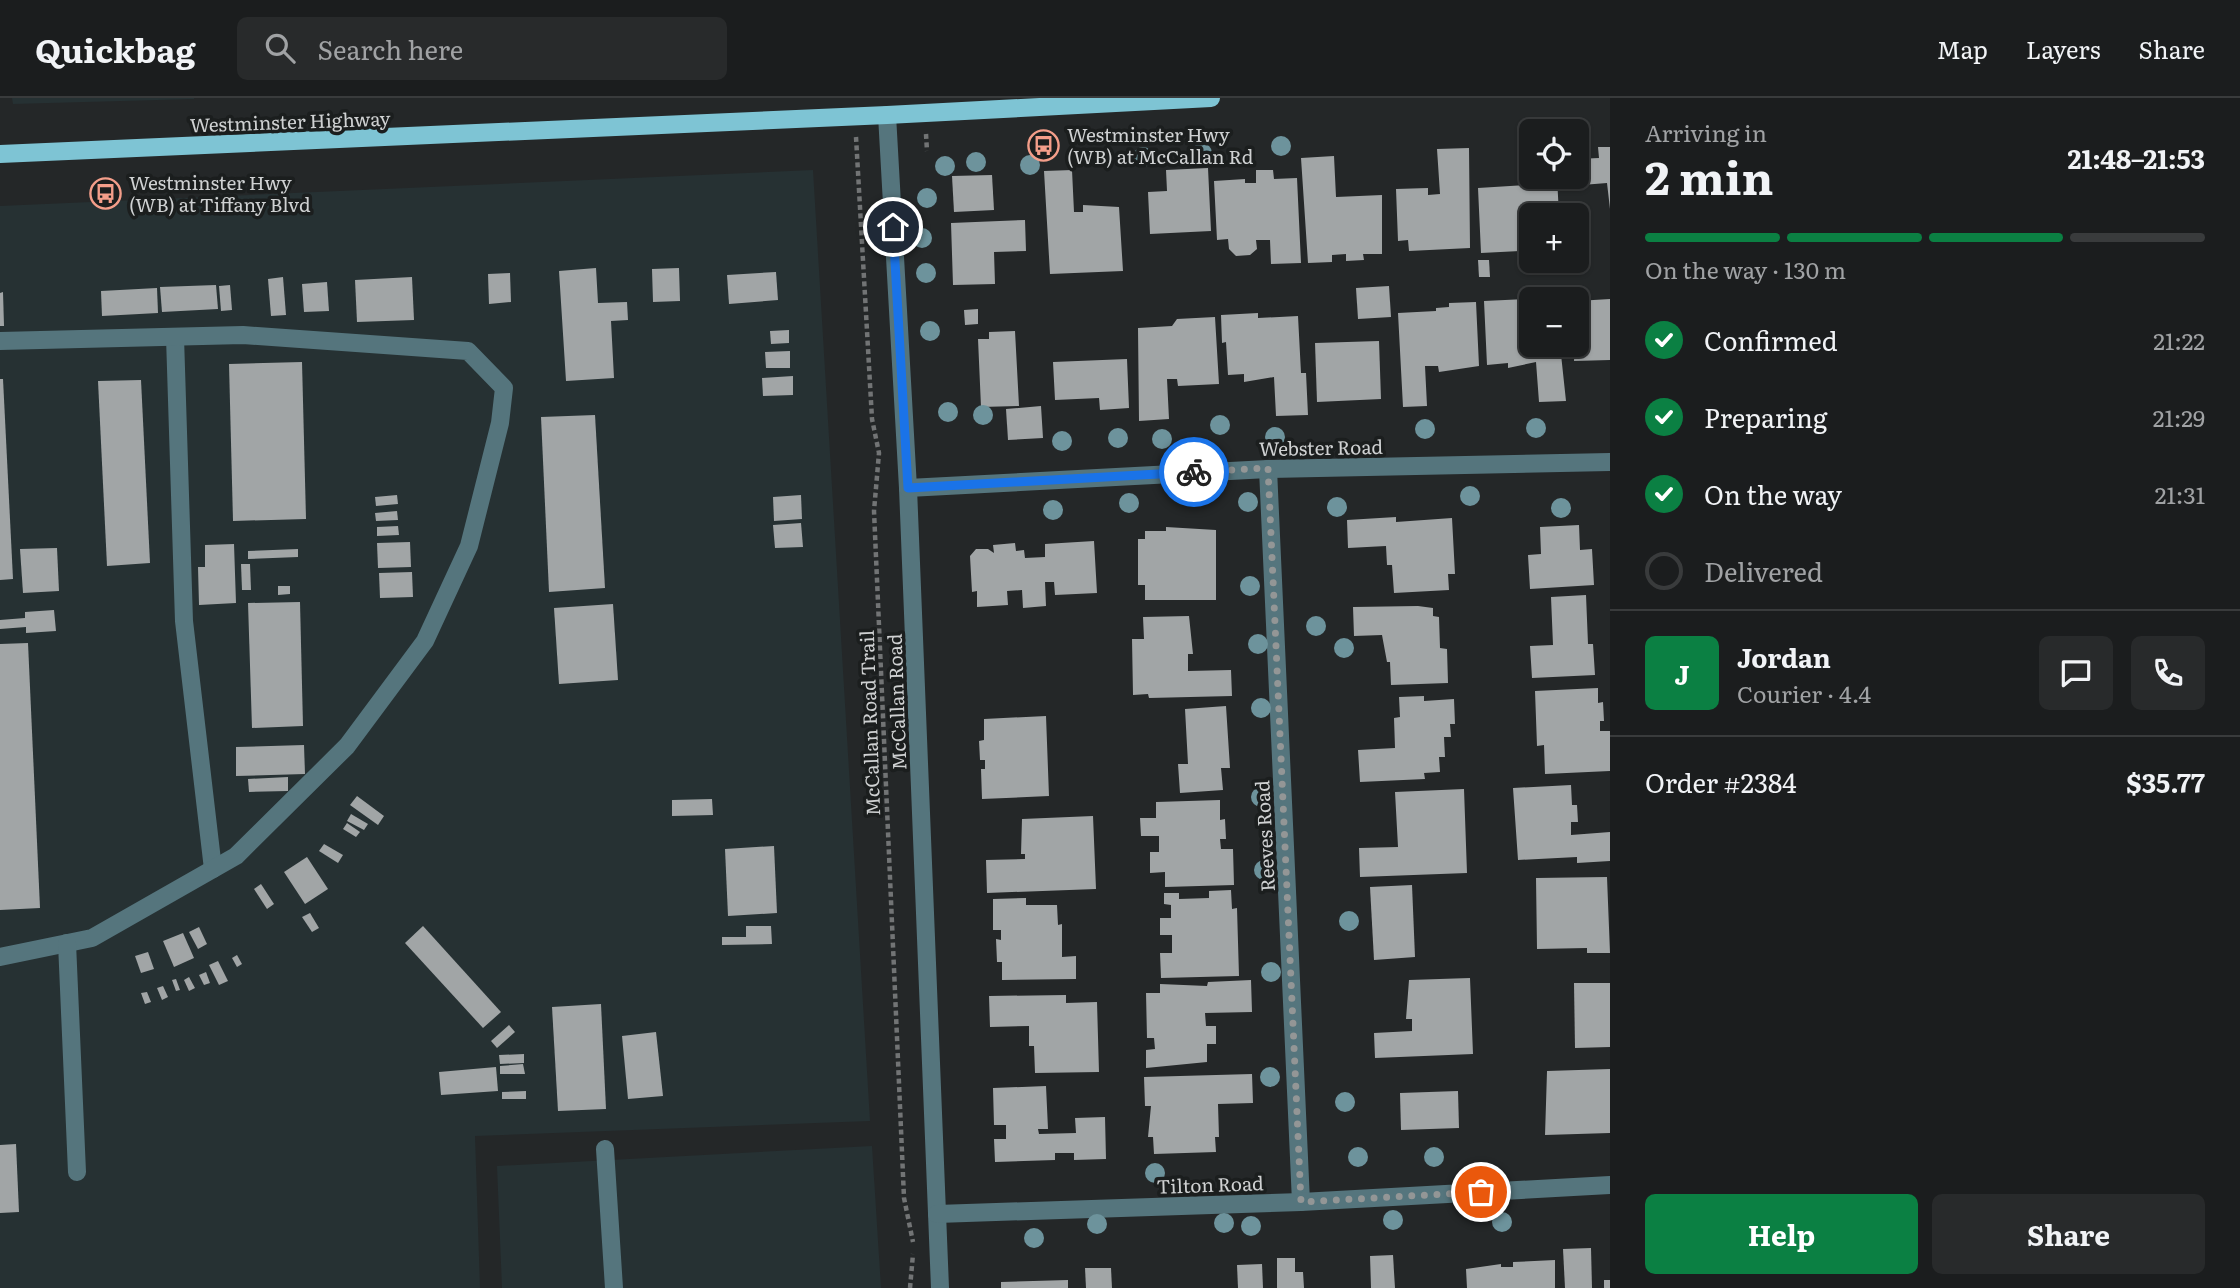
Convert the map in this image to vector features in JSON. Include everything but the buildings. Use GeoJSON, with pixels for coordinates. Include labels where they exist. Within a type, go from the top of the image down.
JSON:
{"type":"FeatureCollection","features":[{"type":"Feature","properties":{"kind":"main road","name":"Westminster Highway"},"geometry":{"type":"LineString","coordinates":[[0,153],[887,116],[1211,98]]}},
{"type":"Feature","properties":{"kind":"street","name":"McCallan Road"},"geometry":{"type":"LineString","coordinates":[[887,116],[908,488],[940,1288]]}},
{"type":"Feature","properties":{"kind":"street"},"geometry":{"type":"LineString","coordinates":[[0,341],[243,335],[468,351],[504,388],[500,423],[469,546],[425,642],[347,746],[236,856],[92,938],[0,957]]}},
{"type":"Feature","properties":{"kind":"street"},"geometry":{"type":"LineString","coordinates":[[175,337],[184,621],[213,869]]}},
{"type":"Feature","properties":{"kind":"street","name":"Webster Road"},"geometry":{"type":"LineString","coordinates":[[908,488],[1268,468],[1610,462]]}},
{"type":"Feature","properties":{"kind":"street","name":"Reeves Road"},"geometry":{"type":"LineString","coordinates":[[1268,468],[1301,1202]]}},
{"type":"Feature","properties":{"kind":"street"},"geometry":{"type":"LineString","coordinates":[[67,943],[77,1172]]}},
{"type":"Feature","properties":{"kind":"street"},"geometry":{"type":"LineString","coordinates":[[605,1149],[614,1288]]}},
{"type":"Feature","properties":{"kind":"street","name":"Tilton Road"},"geometry":{"type":"LineString","coordinates":[[937,1214],[1301,1202],[1610,1185]]}},
{"type":"Feature","properties":{"kind":"path","name":"McCallan Road Trail"},"geometry":{"type":"LineString","coordinates":[[858,157],[872,419],[879,453],[874,511],[904,1198],[914,1246],[910,1288]]}},
{"type":"Feature","properties":{"kind":"shaded area"},"geometry":{"type":"Polygon","coordinates":[[[12,98],[194,98],[194,99],[13,104],[12,98]]]}},
{"type":"Feature","properties":{"kind":"shaded area"},"geometry":{"type":"Polygon","coordinates":[[[813,170],[870,1121],[475,1136],[480,1288],[0,1288],[0,206],[813,170]]]}},
{"type":"Feature","properties":{"kind":"shaded area"},"geometry":{"type":"Polygon","coordinates":[[[872,1146],[881,1288],[502,1288],[497,1166],[872,1146]]]}},
{"type":"Feature","properties":{"kind":"way so far"},"geometry":{"type":"LineString","coordinates":[[1194,472],[1268,468],[1301,1202],[1481,1192]]}},
{"type":"Feature","properties":{"kind":"place","name":"Westminster Hwy (WB) at McCallan Rd"},"geometry":{"type":"Point","coordinates":[1044,145]}},
{"type":"Feature","properties":{"kind":"place","name":"Westminster Hwy (WB) at Tiffany Blvd"},"geometry":{"type":"Point","coordinates":[106,193]}},
{"type":"Feature","properties":{"kind":"route"},"geometry":{"type":"LineString","coordinates":[[893,227],[908,488],[1194,472]]}}]}
